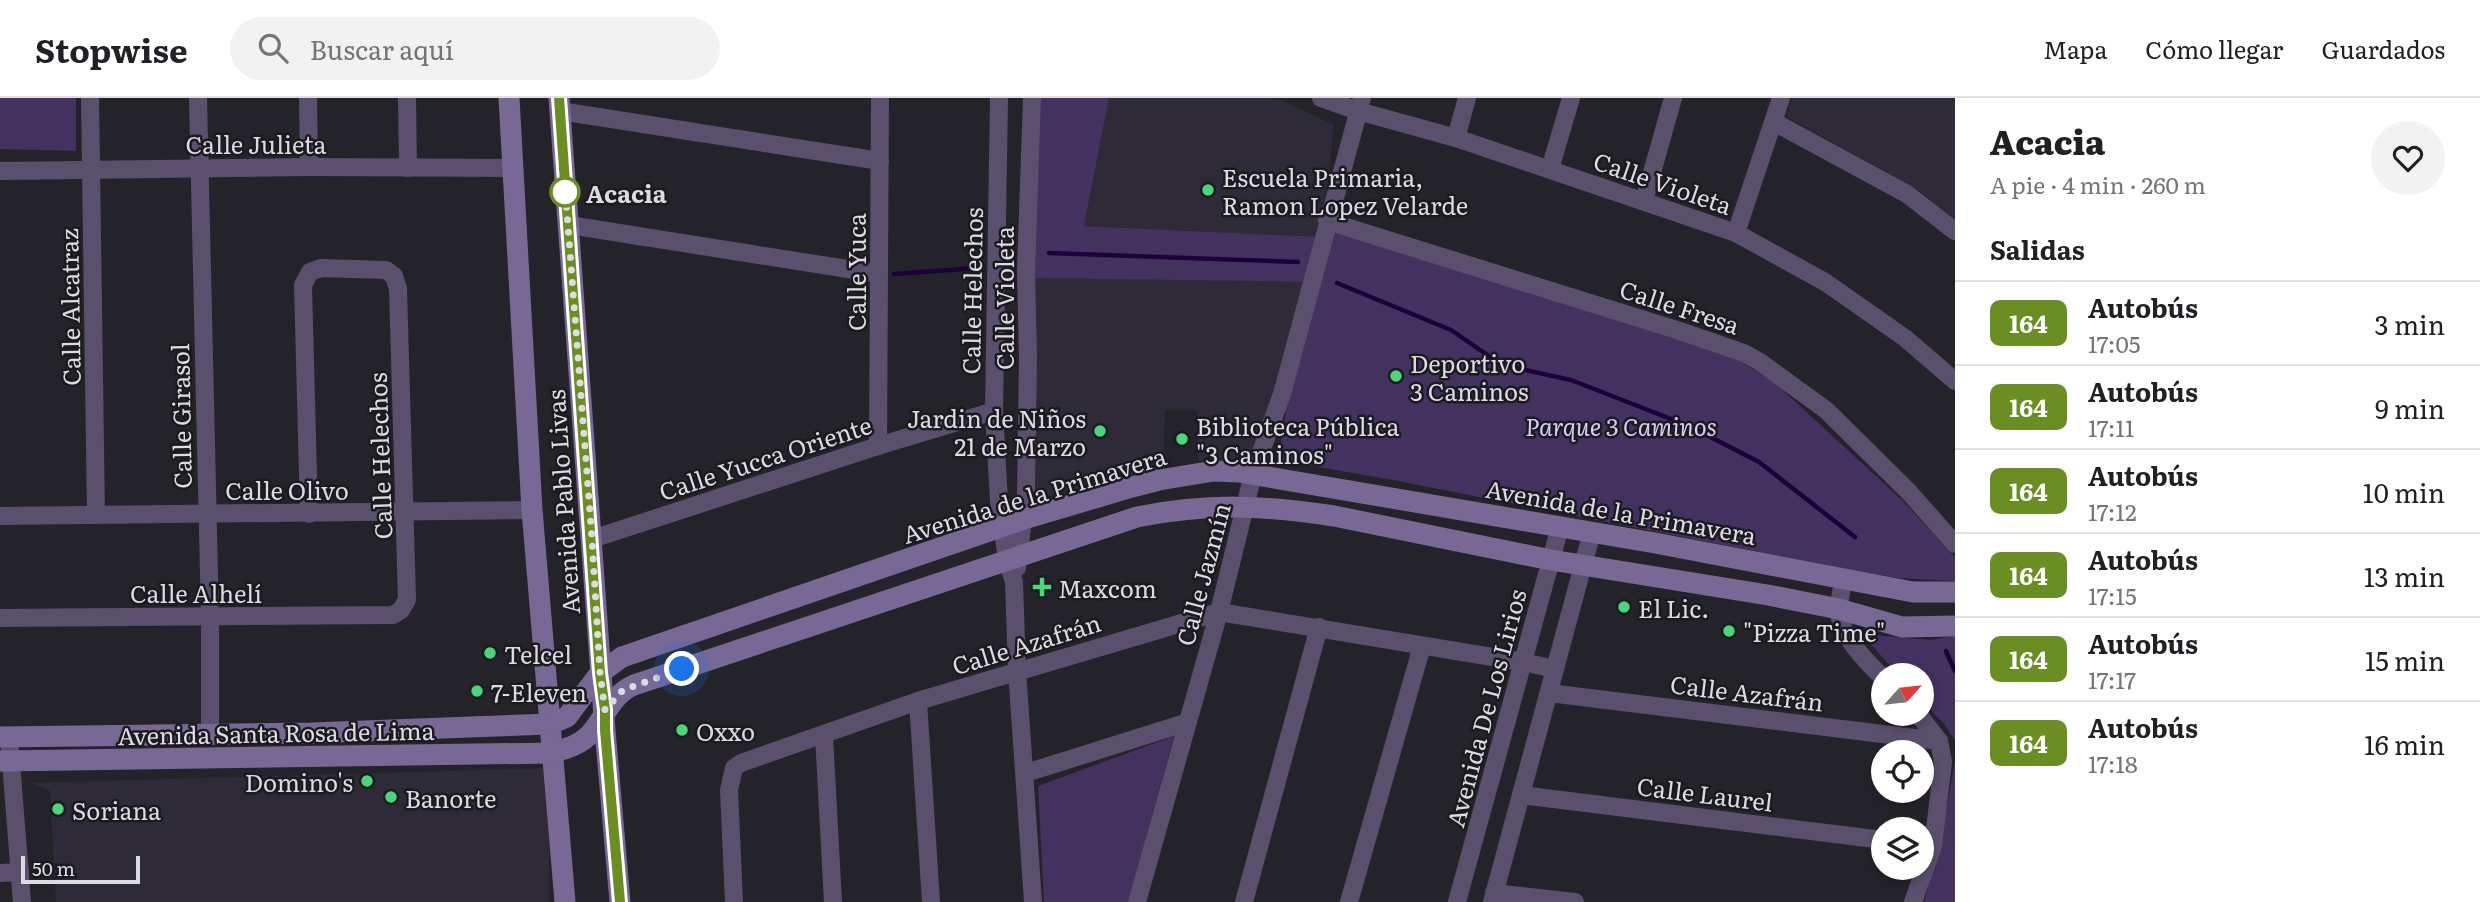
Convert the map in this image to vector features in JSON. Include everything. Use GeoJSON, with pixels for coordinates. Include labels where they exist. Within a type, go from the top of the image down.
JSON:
{"type":"FeatureCollection","features":[{"type":"Feature","properties":{"kind":"street","name":"Calle Alcatraz"},"geometry":{"type":"LineString","coordinates":[[90,98],[96,515]]}},
{"type":"Feature","properties":{"kind":"street","name":"Calle Girasol"},"geometry":{"type":"LineString","coordinates":[[198,98],[210,617],[210,733]]}},
{"type":"Feature","properties":{"kind":"street"},"geometry":{"type":"LineString","coordinates":[[309,98],[309,167]]}},
{"type":"Feature","properties":{"kind":"street"},"geometry":{"type":"LineString","coordinates":[[407,98],[408,168]]}},
{"type":"Feature","properties":{"kind":"street","name":"Avenida Pablo Livas"},"geometry":{"type":"LineString","coordinates":[[509,98],[532,510],[565,902]]}},
{"type":"Feature","properties":{"kind":"street","name":"Calle Yuca"},"geometry":{"type":"LineString","coordinates":[[878,446],[880,98]]}},
{"type":"Feature","properties":{"kind":"street","name":"Calle Helechos"},"geometry":{"type":"LineString","coordinates":[[999,98],[994,411],[999,501],[1003,527],[1014,558],[1017,670],[1033,902]]}},
{"type":"Feature","properties":{"kind":"street","name":"Calle Violeta"},"geometry":{"type":"LineString","coordinates":[[1014,558],[1024,519],[1028,357],[1026,270],[1032,98]]}},
{"type":"Feature","properties":{"kind":"street","name":"Calle Violeta"},"geometry":{"type":"LineString","coordinates":[[1321,98],[1360,104],[1736,233],[1825,282],[1905,338],[1955,382]]}},
{"type":"Feature","properties":{"kind":"street"},"geometry":{"type":"LineString","coordinates":[[1456,138],[1467,98]]}},
{"type":"Feature","properties":{"kind":"street"},"geometry":{"type":"LineString","coordinates":[[1550,169],[1571,98]]}},
{"type":"Feature","properties":{"kind":"street"},"geometry":{"type":"LineString","coordinates":[[1644,201],[1673,98]]}},
{"type":"Feature","properties":{"kind":"street"},"geometry":{"type":"LineString","coordinates":[[1736,233],[1781,98]]}},
{"type":"Feature","properties":{"kind":"street"},"geometry":{"type":"LineString","coordinates":[[559,104],[880,161]]}},
{"type":"Feature","properties":{"kind":"street","name":"Avenida Pablo Livas"},"geometry":{"type":"LineString","coordinates":[[559,104],[600,673],[620,902]]}},
{"type":"Feature","properties":{"kind":"street","name":"Calle Jazmín"},"geometry":{"type":"LineString","coordinates":[[1137,902],[1219,612],[1253,474],[1282,394],[1360,104]]}},
{"type":"Feature","properties":{"kind":"street"},"geometry":{"type":"LineString","coordinates":[[1774,122],[1907,194],[1955,231]]}},
{"type":"Feature","properties":{"kind":"street","name":"Calle Julieta"},"geometry":{"type":"LineString","coordinates":[[0,171],[309,167],[512,168]]}},
{"type":"Feature","properties":{"kind":"street","name":"Calle Fresa"},"geometry":{"type":"LineString","coordinates":[[1327,221],[1744,353],[1826,410],[1908,491],[1955,544]]}},
{"type":"Feature","properties":{"kind":"street"},"geometry":{"type":"LineString","coordinates":[[569,225],[879,274]]}},
{"type":"Feature","properties":{"kind":"street","name":"Calle Helechos"},"geometry":{"type":"LineString","coordinates":[[309,514],[303,285],[310,272],[321,268],[386,270],[394,276],[398,289],[406,512],[407,600],[401,610],[393,615]]}},
{"type":"Feature","properties":{"kind":"street","name":"Calle Yucca Oriente"},"geometry":{"type":"LineString","coordinates":[[592,539],[994,411]]}},
{"type":"Feature","properties":{"kind":"street","name":"Avenida de la Primavera"},"geometry":{"type":"LineString","coordinates":[[600,673],[622,657],[1024,519],[1159,480],[1214,471],[1253,474],[1592,532],[1913,592],[1955,592]]}},
{"type":"Feature","properties":{"kind":"street"},"geometry":{"type":"LineString","coordinates":[[605,710],[623,690],[634,685],[1137,517],[1171,511],[1246,506],[1334,516],[1551,560],[1839,609],[1902,627],[1955,626]]}},
{"type":"Feature","properties":{"kind":"street","name":"Calle Olivo"},"geometry":{"type":"LineString","coordinates":[[0,516],[532,510]]}},
{"type":"Feature","properties":{"kind":"street","name":"Avenida De Los Lirios"},"geometry":{"type":"LineString","coordinates":[[1457,902],[1560,527]]}},
{"type":"Feature","properties":{"kind":"street"},"geometry":{"type":"LineString","coordinates":[[1575,902],[1493,897],[1592,532]]}},
{"type":"Feature","properties":{"kind":"street"},"geometry":{"type":"LineString","coordinates":[[1843,578],[1839,609],[1841,621],[1851,641],[1871,664]]}},
{"type":"Feature","properties":{"kind":"street","name":"Calle Azafrán"},"geometry":{"type":"LineString","coordinates":[[734,902],[729,790],[734,768],[749,759],[1017,670],[1219,612],[1555,669]]}},
{"type":"Feature","properties":{"kind":"street","name":"Calle Alhelí"},"geometry":{"type":"LineString","coordinates":[[0,618],[393,615]]}},
{"type":"Feature","properties":{"kind":"street"},"geometry":{"type":"LineString","coordinates":[[1244,902],[1319,627]]}},
{"type":"Feature","properties":{"kind":"street"},"geometry":{"type":"LineString","coordinates":[[1349,902],[1422,646]]}},
{"type":"Feature","properties":{"kind":"street"},"geometry":{"type":"LineString","coordinates":[[550,724],[571,713],[589,684],[600,673]]}},
{"type":"Feature","properties":{"kind":"street","name":"Calle Azafrán"},"geometry":{"type":"LineString","coordinates":[[1549,693],[1939,741]]}},
{"type":"Feature","properties":{"kind":"street"},"geometry":{"type":"LineString","coordinates":[[918,701],[932,902]]}},
{"type":"Feature","properties":{"kind":"street","name":"Avenida Santa Rosa de Lima"},"geometry":{"type":"LineString","coordinates":[[6,762],[542,754],[568,748],[584,739],[605,710]]}},
{"type":"Feature","properties":{"kind":"street"},"geometry":{"type":"LineString","coordinates":[[1026,773],[1188,722]]}},
{"type":"Feature","properties":{"kind":"street","name":"Avenida Santa Rosa de Lima"},"geometry":{"type":"LineString","coordinates":[[4,737],[312,733],[550,724]]}},
{"type":"Feature","properties":{"kind":"street"},"geometry":{"type":"LineString","coordinates":[[1927,726],[1939,741],[1943,762],[1933,817]]}},
{"type":"Feature","properties":{"kind":"street"},"geometry":{"type":"LineString","coordinates":[[824,736],[833,902]]}},
{"type":"Feature","properties":{"kind":"street"},"geometry":{"type":"LineString","coordinates":[[4,737],[22,902]]}},
{"type":"Feature","properties":{"kind":"street","name":"Calle Laurel"},"geometry":{"type":"LineString","coordinates":[[1521,795],[1871,839]]}},
{"type":"Feature","properties":{"kind":"street"},"geometry":{"type":"LineString","coordinates":[[0,873],[20,872]]}},
{"type":"Feature","properties":{"kind":"street"},"geometry":{"type":"LineString","coordinates":[[1913,902],[1918,880]]}},
{"type":"Feature","properties":{"kind":"shaded area","name":"Escuela Primaria, Ramon Lopez Velarde"},"geometry":{"type":"Polygon","coordinates":[[[1109,98],[1277,98],[1334,125],[1322,237],[1084,226],[1109,98]]]}},
{"type":"Feature","properties":{"kind":"shaded area"},"geometry":{"type":"Polygon","coordinates":[[[1792,98],[1955,98],[1955,219],[1917,189],[1787,117],[1792,98]]]}},
{"type":"Feature","properties":{"kind":"shaded area"},"geometry":{"type":"Polygon","coordinates":[[[1035,278],[1316,281],[1256,452],[1239,459],[1198,461],[1198,411],[1165,410],[1163,467],[1040,499],[1036,484],[1035,278]]]}},
{"type":"Feature","properties":{"kind":"shaded area"},"geometry":{"type":"Polygon","coordinates":[[[549,768],[549,902],[56,902],[50,791],[31,783],[549,768]]]}},
{"type":"Feature","properties":{"kind":"green space"},"geometry":{"type":"Polygon","coordinates":[[[0,98],[76,98],[76,151],[0,149],[0,98]]]}},
{"type":"Feature","properties":{"kind":"green space","name":"Parque 3 Caminos"},"geometry":{"type":"Polygon","coordinates":[[[1034,98],[1109,98],[1084,226],[1322,237],[1335,229],[1732,356],[1775,383],[1903,501],[1955,557],[1955,581],[1899,578],[1861,572],[1278,460],[1287,404],[1316,282],[1035,278],[1034,98]]]}},
{"type":"Feature","properties":{"kind":"green space"},"geometry":{"type":"Polygon","coordinates":[[[1862,634],[1931,640],[1955,636],[1955,741],[1934,714],[1934,663],[1887,663],[1862,634]]]}},
{"type":"Feature","properties":{"kind":"green space"},"geometry":{"type":"Polygon","coordinates":[[[1174,736],[1128,902],[1044,902],[1038,786],[1174,736]]]}},
{"type":"Feature","properties":{"kind":"green space"},"geometry":{"type":"Polygon","coordinates":[[[1955,762],[1955,902],[1924,902],[1930,880],[1934,880],[1934,865],[1955,762]]]}},
{"type":"Feature","properties":{"kind":"waterway"},"geometry":{"type":"LineString","coordinates":[[1049,253],[1298,262]]}},
{"type":"Feature","properties":{"kind":"waterway"},"geometry":{"type":"LineString","coordinates":[[894,274],[977,268]]}},
{"type":"Feature","properties":{"kind":"waterway"},"geometry":{"type":"LineString","coordinates":[[1337,283],[1451,330],[1502,365],[1571,380],[1689,426],[1759,462],[1855,537]]}},
{"type":"Feature","properties":{"kind":"waterway"},"geometry":{"type":"LineString","coordinates":[[1946,651],[1955,671]]}},
{"type":"Feature","properties":{"kind":"bus line","name":"164"},"geometry":{"type":"LineString","coordinates":[[559,98],[600,673],[620,902]]}},
{"type":"Feature","properties":{"kind":"place","name":"Escuela Primaria, Ramon Lopez Velarde"},"geometry":{"type":"Point","coordinates":[1208,190]}},
{"type":"Feature","properties":{"kind":"place","name":"Acacia"},"geometry":{"type":"Point","coordinates":[565,192]}},
{"type":"Feature","properties":{"kind":"place","name":"Deportivo 3 Caminos"},"geometry":{"type":"Point","coordinates":[1396,376]}},
{"type":"Feature","properties":{"kind":"place","name":"Jardin de Niños 21 de Marzo"},"geometry":{"type":"Point","coordinates":[1100,431]}},
{"type":"Feature","properties":{"kind":"place","name":"Biblioteca Pública \"3 Caminos\""},"geometry":{"type":"Point","coordinates":[1182,439]}},
{"type":"Feature","properties":{"kind":"place","name":"Maxcom"},"geometry":{"type":"Point","coordinates":[1042,587]}},
{"type":"Feature","properties":{"kind":"place","name":"El Lic."},"geometry":{"type":"Point","coordinates":[1624,607]}},
{"type":"Feature","properties":{"kind":"place","name":"\"Pizza Time\""},"geometry":{"type":"Point","coordinates":[1729,631]}},
{"type":"Feature","properties":{"kind":"place","name":"Telcel"},"geometry":{"type":"Point","coordinates":[490,653]}},
{"type":"Feature","properties":{"kind":"place","name":"7-Eleven"},"geometry":{"type":"Point","coordinates":[477,691]}},
{"type":"Feature","properties":{"kind":"place","name":"Oxxo"},"geometry":{"type":"Point","coordinates":[682,730]}},
{"type":"Feature","properties":{"kind":"place","name":"Domino's"},"geometry":{"type":"Point","coordinates":[367,781]}},
{"type":"Feature","properties":{"kind":"place","name":"Banorte"},"geometry":{"type":"Point","coordinates":[391,797]}},
{"type":"Feature","properties":{"kind":"place","name":"Soriana"},"geometry":{"type":"Point","coordinates":[58,809]}},
{"type":"Feature","properties":{"kind":"route"},"geometry":{"type":"LineString","coordinates":[[565,192],[565,187],[600,673],[605,710],[623,690],[682,669]]}}]}
